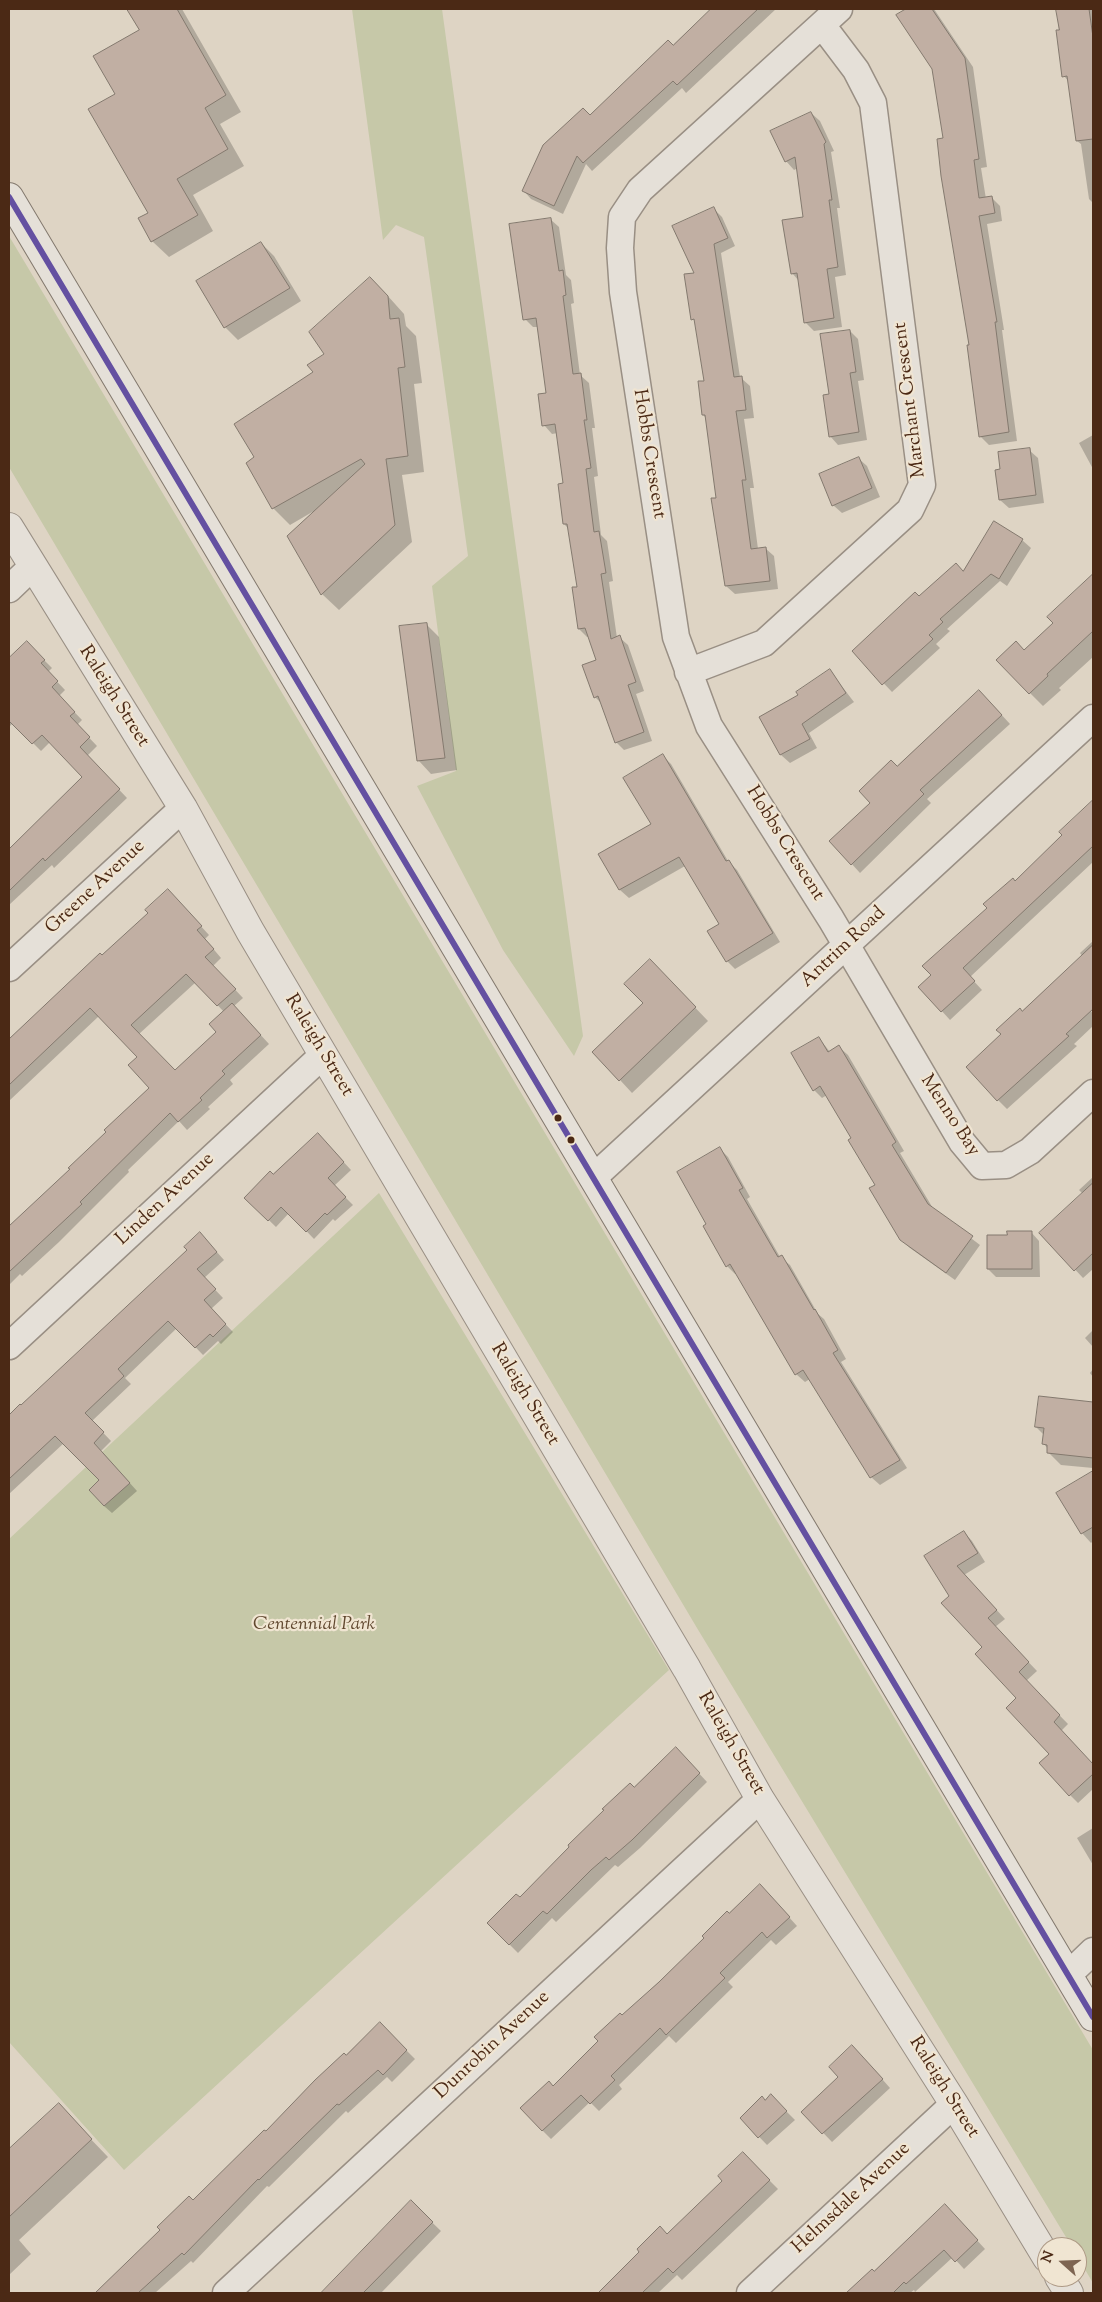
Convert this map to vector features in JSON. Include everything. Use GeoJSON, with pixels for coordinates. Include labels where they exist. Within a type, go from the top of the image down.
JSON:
{"type":"FeatureCollection","features":[{"type":"Feature","properties":{"kind":"main road"},"geometry":{"type":"LineString","coordinates":[[9,197],[1093,2017]]}},
{"type":"Feature","properties":{"kind":"main road","name":"Raleigh Street"},"geometry":{"type":"LineString","coordinates":[[9,527],[182,808],[250,931],[687,1669],[760,1799],[954,2104],[1037,2241]]}},
{"type":"Feature","properties":{"kind":"street","name":"Hobbs Crescent"},"geometry":{"type":"LineString","coordinates":[[830,17],[640,190],[622,217],[620,248],[623,292],[676,637],[709,726],[831,919],[846,946]]}},
{"type":"Feature","properties":{"kind":"street","name":"Marchant Crescent"},"geometry":{"type":"LineString","coordinates":[[688,672],[764,643],[910,510],[922,485],[873,103],[830,17]]}},
{"type":"Feature","properties":{"kind":"street"},"geometry":{"type":"LineString","coordinates":[[9,589],[32,567]]}},
{"type":"Feature","properties":{"kind":"street","name":"Antrim Road"},"geometry":{"type":"LineString","coordinates":[[593,1178],[1093,718]]}},
{"type":"Feature","properties":{"kind":"street","name":"Greene Avenue"},"geometry":{"type":"LineString","coordinates":[[9,968],[182,808]]}},
{"type":"Feature","properties":{"kind":"street","name":"Menno Bay"},"geometry":{"type":"LineString","coordinates":[[846,946],[962,1142],[982,1166],[1006,1165],[1030,1151],[1093,1093]]}},
{"type":"Feature","properties":{"kind":"street","name":"Linden Avenue"},"geometry":{"type":"LineString","coordinates":[[9,1346],[323,1055]]}},
{"type":"Feature","properties":{"kind":"street","name":"Dunrobin Avenue"},"geometry":{"type":"LineString","coordinates":[[226,2293],[760,1799]]}},
{"type":"Feature","properties":{"kind":"street"},"geometry":{"type":"LineString","coordinates":[[1068,1975],[1093,1951]]}},
{"type":"Feature","properties":{"kind":"street","name":"Helmsdale Avenue"},"geometry":{"type":"LineString","coordinates":[[750,2293],[954,2104]]}},
{"type":"Feature","properties":{"kind":"green space"},"geometry":{"type":"Polygon","coordinates":[[[352,9],[442,9],[583,1036],[574,1056],[503,950],[417,786],[456,771],[432,586],[468,556],[424,237],[396,225],[383,240],[352,9]]]}},
{"type":"Feature","properties":{"kind":"green space"},"geometry":{"type":"Polygon","coordinates":[[[9,236],[1093,2050],[1093,2283],[1087,2273],[1087,2237],[1066,2237],[697,1628],[9,467],[9,236]]]}},
{"type":"Feature","properties":{"kind":"green space","name":"Centennial Park"},"geometry":{"type":"Polygon","coordinates":[[[379,1193],[669,1670],[124,2170],[9,2042],[9,1539],[379,1193]]]}},
{"type":"Feature","properties":{"kind":"building"},"geometry":{"type":"Polygon","coordinates":[[[127,9],[177,9],[226,95],[205,108],[228,149],[177,179],[198,215],[151,242],[138,218],[148,213],[88,109],[115,94],[93,56],[139,30],[127,9]]]}},
{"type":"Feature","properties":{"kind":"building"},"geometry":{"type":"Polygon","coordinates":[[[711,9],[758,9],[677,85],[673,81],[583,163],[577,156],[554,206],[522,191],[543,145],[583,108],[590,115],[668,40],[673,45],[711,9]]]}},
{"type":"Feature","properties":{"kind":"building"},"geometry":{"type":"Polygon","coordinates":[[[906,9],[932,9],[965,58],[979,159],[974,160],[979,198],[992,196],[995,213],[979,216],[997,322],[995,322],[1009,432],[979,437],[967,345],[969,345],[941,176],[937,139],[943,138],[932,69],[896,15],[906,9]]]}},
{"type":"Feature","properties":{"kind":"building"},"geometry":{"type":"Polygon","coordinates":[[[1056,9],[1089,9],[1093,37],[1093,139],[1076,141],[1067,76],[1062,77],[1056,30],[1059,30],[1056,9]]]}},
{"type":"Feature","properties":{"kind":"building"},"geometry":{"type":"Polygon","coordinates":[[[811,112],[826,142],[824,144],[832,200],[829,200],[838,267],[827,269],[834,318],[804,323],[797,273],[791,274],[782,220],[803,217],[795,157],[785,162],[770,131],[811,112]]]}},
{"type":"Feature","properties":{"kind":"building"},"geometry":{"type":"Polygon","coordinates":[[[714,207],[728,238],[714,244],[734,377],[742,376],[746,410],[736,411],[746,480],[742,480],[751,549],[766,547],[770,581],[725,586],[711,498],[716,498],[705,415],[702,415],[698,381],[704,381],[694,319],[691,320],[684,274],[694,273],[672,226],[714,207]]]}},
{"type":"Feature","properties":{"kind":"building"},"geometry":{"type":"Polygon","coordinates":[[[551,218],[559,271],[563,270],[566,295],[563,296],[573,374],[581,373],[587,420],[584,420],[591,468],[586,469],[594,532],[599,531],[606,573],[601,574],[611,639],[620,635],[636,682],[628,685],[644,732],[615,743],[598,696],[594,698],[582,665],[596,660],[585,628],[578,629],[572,587],[577,587],[567,524],[563,524],[558,484],[563,483],[555,424],[542,426],[538,394],[546,393],[536,318],[523,320],[509,224],[551,218]]]}},
{"type":"Feature","properties":{"kind":"building"},"geometry":{"type":"Polygon","coordinates":[[[261,242],[290,288],[224,328],[196,281],[261,242]]]}},
{"type":"Feature","properties":{"kind":"building"},"geometry":{"type":"Polygon","coordinates":[[[370,277],[388,296],[390,319],[399,318],[405,367],[398,368],[408,456],[386,459],[395,525],[321,595],[287,536],[365,464],[361,459],[272,509],[246,463],[254,457],[234,424],[313,372],[307,365],[324,354],[309,332],[370,277]]]}},
{"type":"Feature","properties":{"kind":"building"},"geometry":{"type":"Polygon","coordinates":[[[850,330],[856,372],[850,373],[859,432],[829,437],[823,395],[829,394],[820,334],[850,330]]]}},
{"type":"Feature","properties":{"kind":"building"},"geometry":{"type":"Polygon","coordinates":[[[1030,448],[1036,495],[999,500],[995,470],[1000,469],[998,452],[1030,448]]]}},
{"type":"Feature","properties":{"kind":"building"},"geometry":{"type":"Polygon","coordinates":[[[859,457],[872,488],[832,506],[819,474],[859,457]]]}},
{"type":"Feature","properties":{"kind":"building"},"geometry":{"type":"Polygon","coordinates":[[[994,521],[1023,539],[999,579],[991,574],[940,619],[943,622],[929,635],[933,639],[882,685],[852,651],[915,592],[919,596],[956,563],[963,571],[994,521]]]}},
{"type":"Feature","properties":{"kind":"building"},"geometry":{"type":"Polygon","coordinates":[[[1093,574],[1093,631],[1047,674],[1048,676],[1029,694],[996,660],[1016,641],[1024,650],[1053,623],[1047,617],[1093,574]]]}},
{"type":"Feature","properties":{"kind":"building"},"geometry":{"type":"Polygon","coordinates":[[[427,623],[445,758],[417,761],[399,626],[427,623]]]}},
{"type":"Feature","properties":{"kind":"building"},"geometry":{"type":"Polygon","coordinates":[[[27,641],[45,660],[41,663],[58,681],[52,687],[75,712],[70,716],[90,737],[80,747],[120,789],[45,861],[43,858],[9,891],[9,849],[82,777],[42,735],[32,744],[9,721],[9,658],[27,641]]]}},
{"type":"Feature","properties":{"kind":"building"},"geometry":{"type":"Polygon","coordinates":[[[830,669],[846,693],[802,724],[810,739],[780,755],[759,717],[798,695],[796,692],[830,669]]]}},
{"type":"Feature","properties":{"kind":"building"},"geometry":{"type":"Polygon","coordinates":[[[979,690],[1002,715],[920,790],[924,794],[851,865],[829,841],[870,803],[859,791],[891,760],[897,766],[979,690]]]}},
{"type":"Feature","properties":{"kind":"building"},"geometry":{"type":"Polygon","coordinates":[[[663,754],[726,861],[729,860],[773,933],[726,962],[707,931],[719,924],[679,857],[619,890],[598,854],[651,824],[623,778],[663,754]]]}},
{"type":"Feature","properties":{"kind":"building"},"geometry":{"type":"Polygon","coordinates":[[[1093,800],[1093,846],[963,968],[975,981],[941,1012],[918,987],[931,975],[922,966],[987,908],[983,904],[1013,878],[1015,881],[1062,835],[1059,832],[1093,800]]]}},
{"type":"Feature","properties":{"kind":"building"},"geometry":{"type":"Polygon","coordinates":[[[168,889],[202,926],[197,930],[214,949],[205,957],[236,989],[217,1006],[186,974],[131,1025],[175,1070],[216,1032],[209,1024],[232,1003],[261,1035],[222,1071],[225,1074],[200,1098],[202,1100],[178,1122],[170,1113],[80,1202],[82,1204],[9,1272],[9,1226],[70,1169],[68,1168],[106,1132],[104,1130],[149,1088],[128,1065],[137,1057],[90,1008],[9,1085],[9,1039],[100,953],[102,955],[148,913],[145,910],[168,889]]]}},
{"type":"Feature","properties":{"kind":"building"},"geometry":{"type":"Polygon","coordinates":[[[1093,945],[1093,1009],[1066,1034],[1069,1036],[997,1101],[966,1067],[1001,1034],[996,1030],[1020,1008],[1022,1011],[1093,945]]]}},
{"type":"Feature","properties":{"kind":"building"},"geometry":{"type":"Polygon","coordinates":[[[650,959],[696,1007],[619,1081],[592,1052],[643,1003],[624,984],[650,959]]]}},
{"type":"Feature","properties":{"kind":"building"},"geometry":{"type":"Polygon","coordinates":[[[819,1037],[828,1052],[839,1045],[896,1142],[892,1145],[928,1204],[973,1236],[946,1273],[900,1240],[869,1188],[875,1185],[848,1140],[851,1138],[820,1086],[813,1091],[791,1053],[819,1037]]]}},
{"type":"Feature","properties":{"kind":"building"},"geometry":{"type":"Polygon","coordinates":[[[318,1133],[344,1162],[328,1178],[346,1197],[327,1215],[325,1213],[306,1232],[281,1207],[268,1221],[244,1198],[270,1171],[273,1174],[318,1133]]]}},
{"type":"Feature","properties":{"kind":"building"},"geometry":{"type":"Polygon","coordinates":[[[720,1147],[743,1188],[739,1190],[778,1257],[782,1255],[815,1309],[838,1350],[833,1353],[900,1460],[870,1478],[803,1370],[795,1375],[730,1264],[726,1267],[703,1226],[706,1224],[677,1172],[720,1147]]]}},
{"type":"Feature","properties":{"kind":"building"},"geometry":{"type":"Polygon","coordinates":[[[1093,1183],[1093,1253],[1074,1271],[1039,1233],[1093,1183]]]}},
{"type":"Feature","properties":{"kind":"building"},"geometry":{"type":"Polygon","coordinates":[[[1007,1231],[1032,1231],[1032,1269],[987,1269],[987,1235],[1007,1235],[1007,1231]]]}},
{"type":"Feature","properties":{"kind":"building"},"geometry":{"type":"Polygon","coordinates":[[[200,1232],[217,1252],[197,1269],[216,1289],[204,1300],[226,1324],[213,1337],[210,1334],[195,1348],[168,1321],[118,1369],[124,1376],[85,1413],[104,1432],[94,1443],[130,1483],[104,1506],[89,1490],[99,1480],[55,1436],[9,1479],[9,1415],[187,1250],[184,1247],[200,1232]]]}},
{"type":"Feature","properties":{"kind":"building"},"geometry":{"type":"Polygon","coordinates":[[[1039,1396],[1093,1402],[1093,1458],[1047,1453],[1047,1445],[1042,1444],[1044,1428],[1035,1427],[1039,1396]]]}},
{"type":"Feature","properties":{"kind":"building"},"geometry":{"type":"Polygon","coordinates":[[[1093,1471],[1093,1527],[1081,1534],[1056,1493],[1093,1471]]]}},
{"type":"Feature","properties":{"kind":"building"},"geometry":{"type":"Polygon","coordinates":[[[964,1531],[978,1553],[957,1566],[997,1610],[988,1618],[1029,1662],[1019,1672],[1060,1715],[1054,1722],[1093,1764],[1093,1774],[1069,1796],[1039,1763],[1049,1754],[1006,1708],[1016,1698],[975,1654],[982,1647],[941,1603],[949,1596],[924,1556],[964,1531]]]}},
{"type":"Feature","properties":{"kind":"building"},"geometry":{"type":"Polygon","coordinates":[[[676,1747],[700,1773],[632,1840],[609,1860],[606,1857],[547,1914],[543,1911],[509,1945],[487,1923],[516,1894],[520,1897],[569,1847],[568,1845],[604,1810],[602,1809],[630,1783],[634,1787],[676,1747]]]}},
{"type":"Feature","properties":{"kind":"building"},"geometry":{"type":"Polygon","coordinates":[[[760,1884],[790,1917],[767,1938],[762,1932],[720,1973],[725,1978],[666,2035],[660,2028],[611,2076],[615,2080],[590,2104],[581,2095],[542,2131],[520,2108],[549,2081],[553,2086],[598,2041],[594,2037],[620,2013],[622,2015],[659,1982],[704,1938],[702,1936],[727,1911],[729,1913],[760,1884]]]}},
{"type":"Feature","properties":{"kind":"building"},"geometry":{"type":"Polygon","coordinates":[[[380,2022],[407,2050],[383,2075],[378,2070],[339,2105],[337,2104],[258,2179],[184,2255],[182,2253],[138,2293],[95,2293],[160,2230],[157,2227],[189,2196],[193,2200],[264,2130],[266,2131],[315,2080],[344,2053],[346,2055],[380,2022]]]}},
{"type":"Feature","properties":{"kind":"building"},"geometry":{"type":"Polygon","coordinates":[[[852,2045],[883,2079],[822,2134],[801,2112],[838,2077],[829,2067],[852,2045]]]}},
{"type":"Feature","properties":{"kind":"building"},"geometry":{"type":"Polygon","coordinates":[[[771,2094],[787,2111],[758,2138],[740,2118],[762,2096],[765,2100],[771,2094]]]}},
{"type":"Feature","properties":{"kind":"building"},"geometry":{"type":"Polygon","coordinates":[[[59,2103],[92,2139],[9,2217],[9,2149],[59,2103]]]}},
{"type":"Feature","properties":{"kind":"building"},"geometry":{"type":"Polygon","coordinates":[[[743,2152],[770,2180],[673,2273],[668,2268],[642,2293],[598,2293],[639,2252],[637,2249],[660,2226],[667,2234],[722,2181],[718,2176],[743,2152]]]}},
{"type":"Feature","properties":{"kind":"building"},"geometry":{"type":"Polygon","coordinates":[[[411,2200],[433,2222],[363,2293],[321,2293],[411,2200]]]}},
{"type":"Feature","properties":{"kind":"building"},"geometry":{"type":"Polygon","coordinates":[[[945,2204],[978,2240],[955,2262],[944,2250],[893,2293],[846,2293],[872,2269],[874,2271],[945,2204]]]}},
{"type":"Feature","properties":{"kind":"transit line"},"geometry":{"type":"LineString","coordinates":[[9,197],[1093,2017]]}}]}
